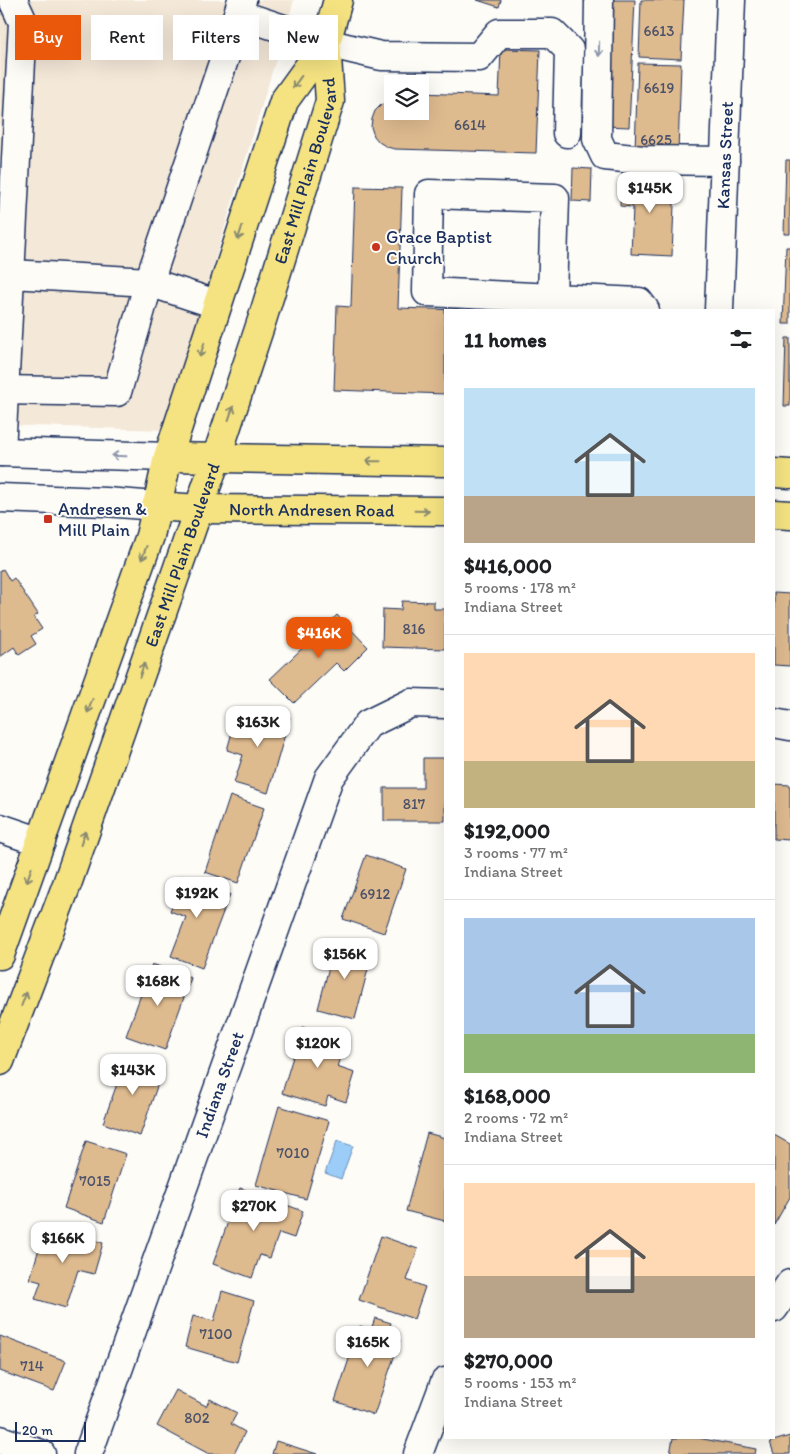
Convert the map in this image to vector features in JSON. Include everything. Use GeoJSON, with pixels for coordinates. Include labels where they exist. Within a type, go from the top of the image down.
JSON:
{"type":"FeatureCollection","features":[{"type":"Feature","properties":{"kind":"main road","name":"East Mill Plain Boulevard"},"geometry":{"type":"LineString","coordinates":[[334,15],[338,0]]}},
{"type":"Feature","properties":{"kind":"main road","name":"East Mill Plain Boulevard"},"geometry":{"type":"LineString","coordinates":[[0,954],[150,536],[168,457],[216,304],[284,101],[314,60]]}},
{"type":"Feature","properties":{"kind":"main road","name":"East Mill Plain Boulevard"},"geometry":{"type":"LineString","coordinates":[[0,1061],[70,875],[199,509],[262,320],[330,101],[327,60]]}},
{"type":"Feature","properties":{"kind":"main road"},"geometry":{"type":"LineString","coordinates":[[168,457],[444,462]]}},
{"type":"Feature","properties":{"kind":"main road"},"geometry":{"type":"LineString","coordinates":[[775,473],[790,474]]}},
{"type":"Feature","properties":{"kind":"main road","name":"North Andresen Road"},"geometry":{"type":"LineString","coordinates":[[156,506],[199,509],[444,511]]}},
{"type":"Feature","properties":{"kind":"main road"},"geometry":{"type":"LineString","coordinates":[[775,514],[790,515]]}},
{"type":"Feature","properties":{"kind":"street"},"geometry":{"type":"LineString","coordinates":[[13,0],[23,22],[2,390],[1,452],[168,457]]}},
{"type":"Feature","properties":{"kind":"street"},"geometry":{"type":"LineString","coordinates":[[599,0],[597,139],[606,156],[643,160],[725,161]]}},
{"type":"Feature","properties":{"kind":"street","name":"Kansas Street"},"geometry":{"type":"LineString","coordinates":[[719,309],[732,0]]}},
{"type":"Feature","properties":{"kind":"street"},"geometry":{"type":"LineString","coordinates":[[2,390],[117,392],[149,282],[240,7],[269,19]]}},
{"type":"Feature","properties":{"kind":"street"},"geometry":{"type":"LineString","coordinates":[[338,46],[382,56],[479,57],[499,33],[552,33],[569,50],[567,133]]}},
{"type":"Feature","properties":{"kind":"street"},"geometry":{"type":"LineString","coordinates":[[552,297],[555,198],[429,194],[427,292],[517,303],[552,297],[639,302],[644,309]]}},
{"type":"Feature","properties":{"kind":"street"},"geometry":{"type":"LineString","coordinates":[[10,274],[149,282],[216,304]]}},
{"type":"Feature","properties":{"kind":"street","name":"North Andresen Road"},"geometry":{"type":"LineString","coordinates":[[0,498],[115,502],[156,506]]}},
{"type":"Feature","properties":{"kind":"street","name":"Indiana Street"},"geometry":{"type":"LineString","coordinates":[[88,1454],[329,778],[368,724],[411,703],[444,704]]}},
{"type":"Feature","properties":{"kind":"street"},"geometry":{"type":"LineString","coordinates":[[775,723],[790,726]]}},
{"type":"Feature","properties":{"kind":"street"},"geometry":{"type":"LineString","coordinates":[[0,828],[41,842]]}},
{"type":"Feature","properties":{"kind":"street"},"geometry":{"type":"LineString","coordinates":[[775,1306],[790,1284]]}},
{"type":"Feature","properties":{"kind":"street"},"geometry":{"type":"LineString","coordinates":[[418,1454],[444,1385]]}},
{"type":"Feature","properties":{"kind":"street"},"geometry":{"type":"LineString","coordinates":[[0,1440],[41,1454]]}},
{"type":"Feature","properties":{"kind":"shaded area"},"geometry":{"type":"Polygon","coordinates":[[[0,0],[294,0],[289,15],[269,15],[269,60],[276,60],[163,430],[0,425],[0,0]]]}},
{"type":"Feature","properties":{"kind":"water"},"geometry":{"type":"Polygon","coordinates":[[[337,1141],[353,1146],[341,1179],[325,1173],[337,1141]]]}},
{"type":"Feature","properties":{"kind":"building"},"geometry":{"type":"Polygon","coordinates":[[[477,0],[501,0],[499,7],[477,0]]]}},
{"type":"Feature","properties":{"kind":"building"},"geometry":{"type":"Polygon","coordinates":[[[610,0],[635,0],[629,127],[605,126],[610,0]]]}},
{"type":"Feature","properties":{"kind":"building"},"geometry":{"type":"Polygon","coordinates":[[[641,0],[684,0],[681,59],[639,57],[641,0]]]}},
{"type":"Feature","properties":{"kind":"building"},"geometry":{"type":"Polygon","coordinates":[[[501,49],[540,50],[536,153],[395,149],[379,142],[374,136],[371,127],[375,111],[384,103],[384,120],[429,120],[429,93],[499,96],[501,49]]]}},
{"type":"Feature","properties":{"kind":"building"},"geometry":{"type":"Polygon","coordinates":[[[638,63],[681,64],[678,152],[635,150],[638,63]]]}},
{"type":"Feature","properties":{"kind":"building"},"geometry":{"type":"Polygon","coordinates":[[[786,160],[790,160],[790,234],[784,234],[786,160]]]}},
{"type":"Feature","properties":{"kind":"building"},"geometry":{"type":"Polygon","coordinates":[[[573,168],[592,169],[591,202],[572,201],[573,168]]]}},
{"type":"Feature","properties":{"kind":"building"},"geometry":{"type":"Polygon","coordinates":[[[621,177],[675,179],[672,256],[631,254],[633,207],[620,206],[621,177]]]}},
{"type":"Feature","properties":{"kind":"building","name":"Grace Baptist Church"},"geometry":{"type":"Polygon","coordinates":[[[355,187],[402,188],[398,308],[444,310],[444,394],[334,390],[337,306],[351,307],[355,187]]]}},
{"type":"Feature","properties":{"kind":"building"},"geometry":{"type":"Polygon","coordinates":[[[786,247],[790,247],[790,324],[783,324],[786,247]]]}},
{"type":"Feature","properties":{"kind":"building"},"geometry":{"type":"Polygon","coordinates":[[[786,338],[790,338],[790,406],[784,406],[786,338]]]}},
{"type":"Feature","properties":{"kind":"building"},"geometry":{"type":"Polygon","coordinates":[[[3,569],[10,581],[14,578],[38,614],[34,617],[42,629],[31,636],[36,644],[19,655],[14,647],[0,657],[0,571],[3,569]]]}},
{"type":"Feature","properties":{"kind":"building"},"geometry":{"type":"Polygon","coordinates":[[[775,593],[790,594],[790,666],[775,665],[775,593]]]}},
{"type":"Feature","properties":{"kind":"building"},"geometry":{"type":"Polygon","coordinates":[[[402,601],[434,602],[434,609],[444,609],[444,649],[382,647],[383,609],[401,610],[402,601]]]}},
{"type":"Feature","properties":{"kind":"building"},"geometry":{"type":"Polygon","coordinates":[[[337,615],[368,647],[344,671],[336,663],[294,703],[270,679],[337,615]]]}},
{"type":"Feature","properties":{"kind":"building"},"geometry":{"type":"Polygon","coordinates":[[[261,708],[290,717],[268,793],[234,783],[243,755],[227,750],[237,715],[257,721],[261,708]]]}},
{"type":"Feature","properties":{"kind":"building"},"geometry":{"type":"Polygon","coordinates":[[[423,758],[444,758],[444,821],[384,821],[384,788],[423,788],[423,758]]]}},
{"type":"Feature","properties":{"kind":"building"},"geometry":{"type":"Polygon","coordinates":[[[775,784],[790,785],[790,840],[775,839],[775,784]]]}},
{"type":"Feature","properties":{"kind":"building"},"geometry":{"type":"Polygon","coordinates":[[[230,796],[264,808],[238,883],[205,872],[230,796]]]}},
{"type":"Feature","properties":{"kind":"building"},"geometry":{"type":"Polygon","coordinates":[[[366,855],[406,869],[384,933],[343,919],[366,855]]]}},
{"type":"Feature","properties":{"kind":"building"},"geometry":{"type":"Polygon","coordinates":[[[183,876],[230,894],[202,968],[171,956],[186,917],[170,911],[183,876]]]}},
{"type":"Feature","properties":{"kind":"building"},"geometry":{"type":"Polygon","coordinates":[[[336,940],[373,950],[355,1019],[318,1009],[336,940]]]}},
{"type":"Feature","properties":{"kind":"building"},"geometry":{"type":"Polygon","coordinates":[[[152,964],[191,978],[165,1050],[126,1036],[152,964]]]}},
{"type":"Feature","properties":{"kind":"building"},"geometry":{"type":"Polygon","coordinates":[[[302,1027],[345,1041],[337,1067],[355,1073],[346,1102],[328,1096],[325,1106],[282,1093],[302,1027]]]}},
{"type":"Feature","properties":{"kind":"building"},"geometry":{"type":"Polygon","coordinates":[[[127,1056],[163,1069],[140,1136],[103,1123],[127,1056]]]}},
{"type":"Feature","properties":{"kind":"building"},"geometry":{"type":"Polygon","coordinates":[[[279,1106],[329,1121],[306,1199],[256,1185],[279,1106]]]}},
{"type":"Feature","properties":{"kind":"building"},"geometry":{"type":"Polygon","coordinates":[[[427,1133],[444,1138],[444,1221],[406,1211],[427,1133]]]}},
{"type":"Feature","properties":{"kind":"building"},"geometry":{"type":"Polygon","coordinates":[[[775,1136],[790,1144],[790,1197],[775,1223],[775,1136]]]}},
{"type":"Feature","properties":{"kind":"building"},"geometry":{"type":"Polygon","coordinates":[[[86,1141],[126,1154],[104,1222],[64,1208],[86,1141]]]}},
{"type":"Feature","properties":{"kind":"building"},"geometry":{"type":"Polygon","coordinates":[[[240,1188],[303,1211],[294,1238],[279,1233],[270,1258],[260,1255],[252,1278],[213,1264],[240,1188]]]}},
{"type":"Feature","properties":{"kind":"building"},"geometry":{"type":"Polygon","coordinates":[[[46,1225],[103,1243],[94,1274],[78,1270],[66,1308],[35,1299],[41,1282],[30,1279],[46,1225]]]}},
{"type":"Feature","properties":{"kind":"building"},"geometry":{"type":"Polygon","coordinates":[[[381,1236],[418,1249],[407,1280],[425,1287],[414,1319],[359,1300],[381,1236]]]}},
{"type":"Feature","properties":{"kind":"building"},"geometry":{"type":"Polygon","coordinates":[[[222,1291],[254,1301],[237,1362],[185,1347],[193,1316],[214,1321],[222,1291]]]}},
{"type":"Feature","properties":{"kind":"building"},"geometry":{"type":"Polygon","coordinates":[[[375,1318],[391,1323],[387,1335],[400,1340],[374,1415],[335,1401],[360,1326],[371,1330],[375,1318]]]}},
{"type":"Feature","properties":{"kind":"building"},"geometry":{"type":"Polygon","coordinates":[[[0,1336],[66,1361],[54,1391],[0,1371],[0,1336]]]}},
{"type":"Feature","properties":{"kind":"building"},"geometry":{"type":"Polygon","coordinates":[[[176,1390],[206,1406],[210,1399],[237,1413],[231,1424],[245,1432],[234,1454],[209,1454],[157,1426],[176,1390]]]}},
{"type":"Feature","properties":{"kind":"building"},"geometry":{"type":"Polygon","coordinates":[[[790,1436],[790,1454],[774,1454],[770,1442],[790,1436]]]}},
{"type":"Feature","properties":{"kind":"building"},"geometry":{"type":"Polygon","coordinates":[[[673,1439],[703,1439],[756,1449],[755,1454],[670,1454],[673,1439]]]}},
{"type":"Feature","properties":{"kind":"building"},"geometry":{"type":"Polygon","coordinates":[[[276,1441],[317,1454],[272,1454],[276,1441]]]}},
{"type":"Feature","properties":{"kind":"place","name":"Grace Baptist Church"},"geometry":{"type":"Point","coordinates":[376,247]}},
{"type":"Feature","properties":{"kind":"place","name":"Andresen & Mill Plain"},"geometry":{"type":"Point","coordinates":[48,519]}}]}
